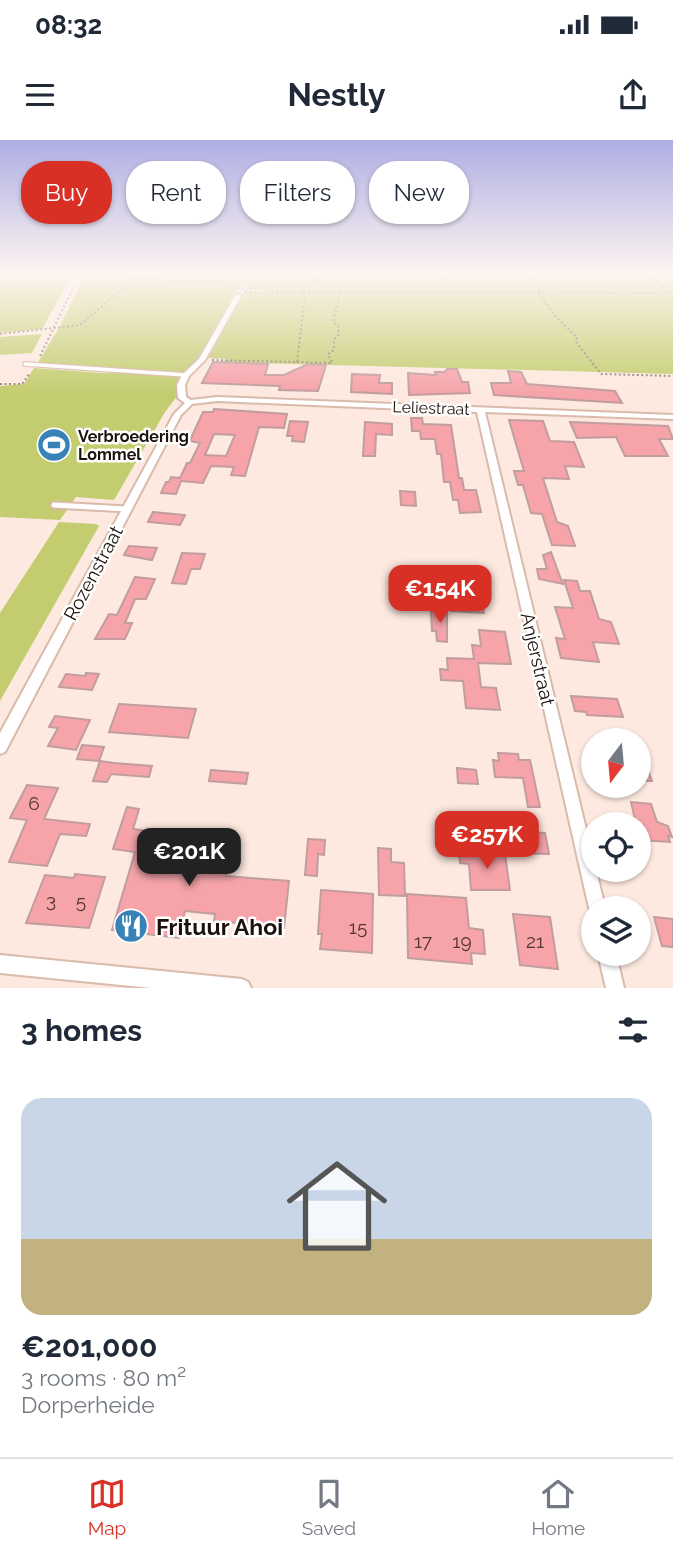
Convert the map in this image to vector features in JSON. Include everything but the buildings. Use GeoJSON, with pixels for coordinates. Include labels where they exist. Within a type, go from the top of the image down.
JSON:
{"type":"FeatureCollection","features":[{"type":"Feature","properties":{"kind":"street"},"geometry":{"type":"LineString","coordinates":[[190,402],[182,398],[180,391],[186,375],[202,359],[228,314]]}},
{"type":"Feature","properties":{"kind":"street","name":"Leliestraat"},"geometry":{"type":"LineString","coordinates":[[190,402],[217,399],[673,417]]}},
{"type":"Feature","properties":{"kind":"street","name":"Rozenstraat"},"geometry":{"type":"LineString","coordinates":[[0,747],[178,414],[190,402]]}},
{"type":"Feature","properties":{"kind":"street","name":"Anjerstraat"},"geometry":{"type":"LineString","coordinates":[[480,410],[594,896]]}},
{"type":"Feature","properties":{"kind":"street"},"geometry":{"type":"LineString","coordinates":[[0,964],[242,988]]}},
{"type":"Feature","properties":{"kind":"street"},"geometry":{"type":"LineString","coordinates":[[610,966],[615,988]]}},
{"type":"Feature","properties":{"kind":"lane"},"geometry":{"type":"LineString","coordinates":[[25,365],[186,375]]}},
{"type":"Feature","properties":{"kind":"lane"},"geometry":{"type":"LineString","coordinates":[[54,505],[127,509]]}},
{"type":"Feature","properties":{"kind":"path"},"geometry":{"type":"LineString","coordinates":[[52,330],[60,314]]}},
{"type":"Feature","properties":{"kind":"path"},"geometry":{"type":"LineString","coordinates":[[0,334],[80,325],[93,314]]}},
{"type":"Feature","properties":{"kind":"path"},"geometry":{"type":"LineString","coordinates":[[297,362],[303,314]]}},
{"type":"Feature","properties":{"kind":"path"},"geometry":{"type":"LineString","coordinates":[[202,359],[332,363],[328,354],[334,350],[334,340],[339,334],[338,326],[332,322],[334,314]]}},
{"type":"Feature","properties":{"kind":"path"},"geometry":{"type":"LineString","coordinates":[[553,314],[577,337],[576,342],[601,374],[673,376]]}},
{"type":"Feature","properties":{"kind":"path"},"geometry":{"type":"LineString","coordinates":[[0,384],[22,384]]}},
{"type":"Feature","properties":{"kind":"green space"},"geometry":{"type":"Polygon","coordinates":[[[0,314],[51,314],[42,329],[0,333],[0,314]]]}},
{"type":"Feature","properties":{"kind":"green space"},"geometry":{"type":"Polygon","coordinates":[[[66,314],[225,314],[199,360],[184,374],[37,364],[66,314]]]}},
{"type":"Feature","properties":{"kind":"green space"},"geometry":{"type":"Polygon","coordinates":[[[231,314],[673,314],[673,374],[221,362],[229,359],[205,358],[231,314]]]}},
{"type":"Feature","properties":{"kind":"green space"},"geometry":{"type":"Polygon","coordinates":[[[42,334],[32,353],[0,355],[0,337],[42,334]]]}},
{"type":"Feature","properties":{"kind":"green space","name":"Verbroedering Lommel"},"geometry":{"type":"Polygon","coordinates":[[[34,368],[168,374],[181,378],[178,395],[165,412],[114,500],[76,497],[60,520],[0,517],[0,386],[24,384],[34,368]]]}},
{"type":"Feature","properties":{"kind":"green space"},"geometry":{"type":"Polygon","coordinates":[[[59,522],[99,526],[0,701],[0,613],[59,522]]]}},
{"type":"Feature","properties":{"kind":"place","name":"Verbroedering Lommel"},"geometry":{"type":"Point","coordinates":[54,445]}},
{"type":"Feature","properties":{"kind":"place","name":"Frituur Ahoi"},"geometry":{"type":"Point","coordinates":[131,926]}}]}
